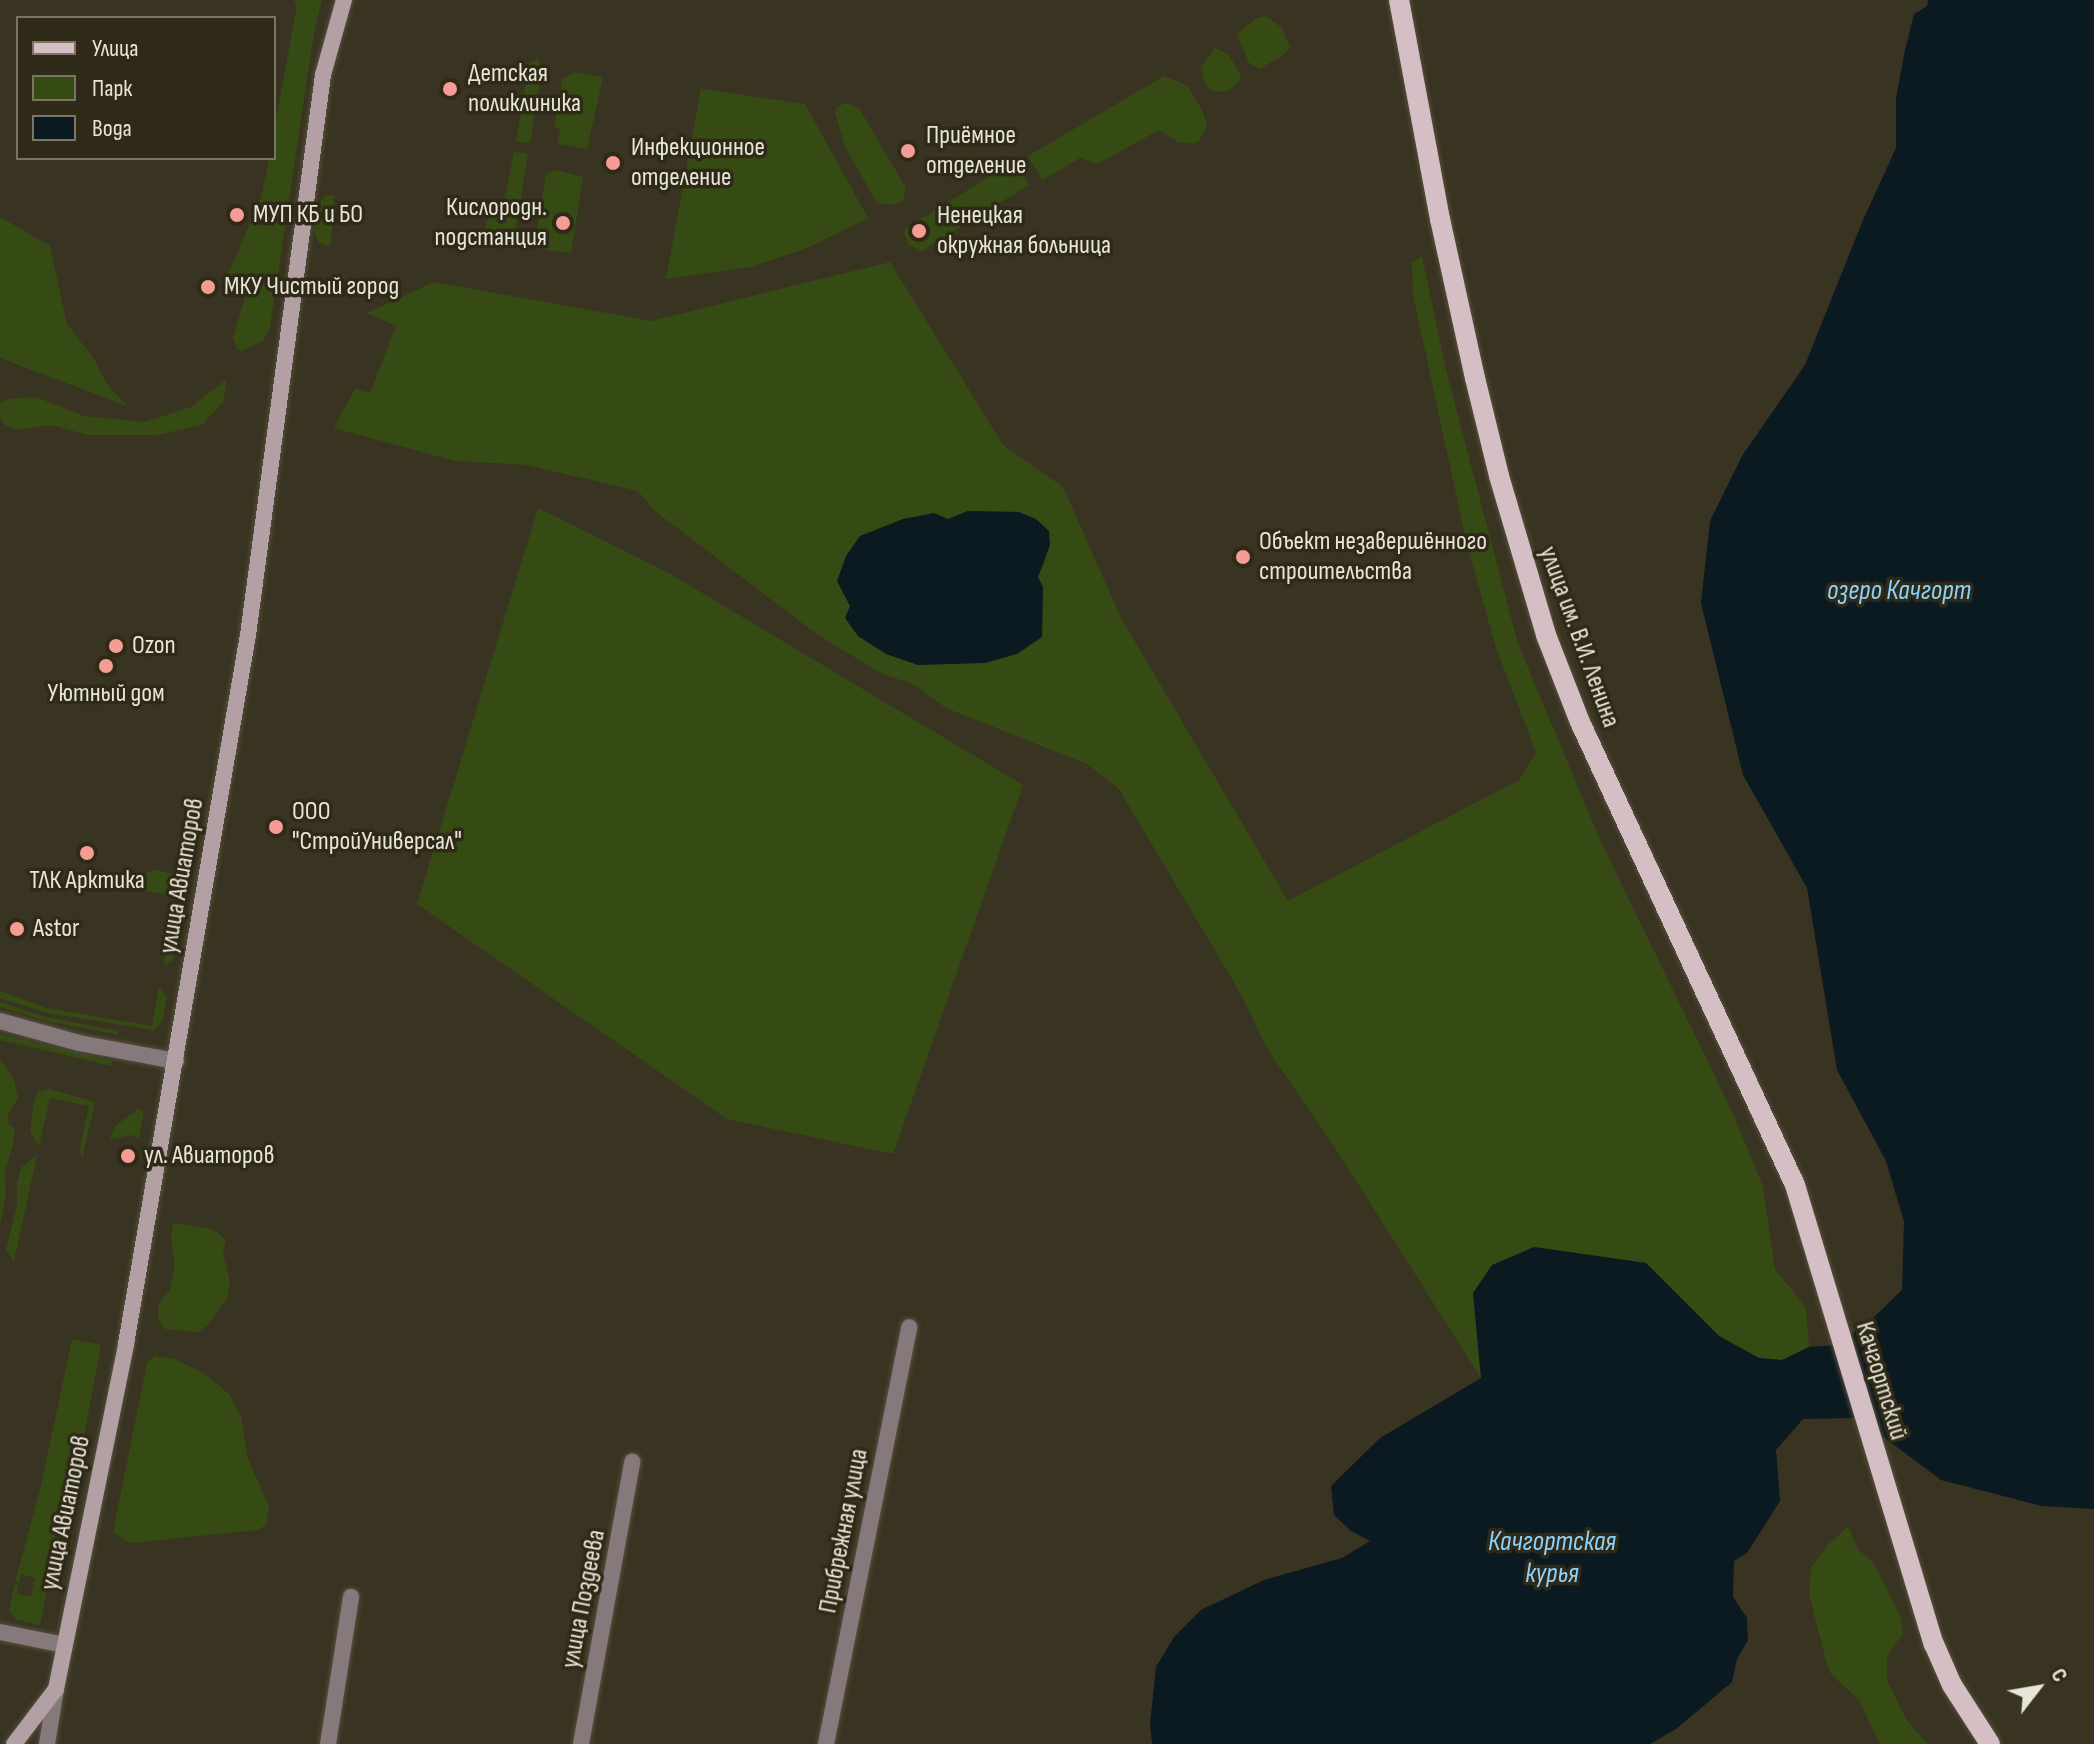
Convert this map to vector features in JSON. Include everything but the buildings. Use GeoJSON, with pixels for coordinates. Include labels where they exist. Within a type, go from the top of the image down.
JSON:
{"type":"FeatureCollection","features":[{"type":"Feature","properties":{"kind":"main road","name":"улица Авиаторов"},"geometry":{"type":"LineString","coordinates":[[14,1744],[56,1689],[126,1344],[248,635],[323,75],[344,0]]}},
{"type":"Feature","properties":{"kind":"main road","name":"улица им. В.И. Ленина"},"geometry":{"type":"LineString","coordinates":[[1399,0],[1440,219],[1475,378],[1499,476],[1546,635],[1586,735],[1774,1132],[1795,1185],[1817,1257]]}},
{"type":"Feature","properties":{"kind":"main road","name":"Качгортский"},"geometry":{"type":"LineString","coordinates":[[1817,1257],[1934,1644],[1952,1685],[1990,1744]]}},
{"type":"Feature","properties":{"kind":"street"},"geometry":{"type":"LineString","coordinates":[[0,1021],[79,1043],[176,1061]]}},
{"type":"Feature","properties":{"kind":"street","name":"Прибрежная улица"},"geometry":{"type":"LineString","coordinates":[[826,1744],[909,1327]]}},
{"type":"Feature","properties":{"kind":"street","name":"улица Поздеева"},"geometry":{"type":"LineString","coordinates":[[581,1744],[632,1462]]}},
{"type":"Feature","properties":{"kind":"street"},"geometry":{"type":"LineString","coordinates":[[328,1744],[351,1597]]}},
{"type":"Feature","properties":{"kind":"street"},"geometry":{"type":"LineString","coordinates":[[0,1632],[64,1645]]}},
{"type":"Feature","properties":{"kind":"street"},"geometry":{"type":"LineString","coordinates":[[47,1744],[56,1689]]}},
{"type":"Feature","properties":{"kind":"green space"},"geometry":{"type":"Polygon","coordinates":[[[294,0],[322,0],[314,33],[270,327],[263,341],[242,351],[237,349],[233,338],[248,288],[226,279],[261,198],[269,160],[276,160],[276,119],[297,6],[294,0]]]}},
{"type":"Feature","properties":{"kind":"green space"},"geometry":{"type":"Polygon","coordinates":[[[1266,16],[1282,28],[1290,47],[1282,56],[1259,69],[1249,63],[1237,34],[1255,19],[1266,16]]]}},
{"type":"Feature","properties":{"kind":"green space"},"geometry":{"type":"Polygon","coordinates":[[[1215,48],[1228,54],[1241,75],[1238,83],[1229,90],[1217,92],[1209,89],[1204,81],[1201,68],[1215,48]]]}},
{"type":"Feature","properties":{"kind":"green space"},"geometry":{"type":"Polygon","coordinates":[[[537,59],[542,67],[530,143],[516,141],[529,64],[537,59]]]}},
{"type":"Feature","properties":{"kind":"green space"},"geometry":{"type":"Polygon","coordinates":[[[575,72],[603,77],[587,149],[557,144],[560,128],[554,127],[562,79],[575,72]]]}},
{"type":"Feature","properties":{"kind":"green space"},"geometry":{"type":"Polygon","coordinates":[[[1164,76],[1188,86],[1203,112],[1207,126],[1199,141],[1193,144],[1178,142],[1159,130],[1097,164],[1080,158],[1042,180],[1028,156],[1164,76]]]}},
{"type":"Feature","properties":{"kind":"green space"},"geometry":{"type":"Polygon","coordinates":[[[701,89],[805,104],[868,218],[807,248],[751,267],[666,279],[701,89]]]}},
{"type":"Feature","properties":{"kind":"green space"},"geometry":{"type":"Polygon","coordinates":[[[846,103],[859,108],[906,188],[903,200],[893,205],[877,203],[845,147],[835,112],[837,107],[846,103]]]}},
{"type":"Feature","properties":{"kind":"green space"},"geometry":{"type":"Polygon","coordinates":[[[514,152],[528,153],[513,245],[483,242],[491,201],[504,202],[514,152]]]}},
{"type":"Feature","properties":{"kind":"green space"},"geometry":{"type":"Polygon","coordinates":[[[1015,161],[1029,185],[922,251],[909,245],[904,233],[906,228],[1015,161]]]}},
{"type":"Feature","properties":{"kind":"green space"},"geometry":{"type":"Polygon","coordinates":[[[555,170],[583,177],[571,253],[534,248],[546,174],[555,170]]]}},
{"type":"Feature","properties":{"kind":"green space"},"geometry":{"type":"Polygon","coordinates":[[[335,195],[330,247],[318,242],[314,232],[319,203],[325,196],[335,195]]]}},
{"type":"Feature","properties":{"kind":"green space"},"geometry":{"type":"Polygon","coordinates":[[[0,217],[50,246],[67,324],[94,359],[106,383],[127,406],[0,358],[0,217]]]}},
{"type":"Feature","properties":{"kind":"green space"},"geometry":{"type":"Polygon","coordinates":[[[1422,256],[1446,370],[1518,644],[1601,842],[1731,1109],[1763,1187],[1775,1269],[1806,1308],[1809,1347],[1783,1360],[1759,1358],[1719,1336],[1646,1263],[1534,1247],[1473,1293],[1481,1378],[1334,1146],[1268,1050],[1239,991],[1119,789],[1087,764],[946,708],[913,684],[882,674],[818,635],[655,511],[638,491],[527,465],[455,461],[334,428],[355,389],[370,393],[396,326],[367,313],[434,282],[651,321],[890,262],[1003,445],[1063,487],[1121,618],[1288,901],[1519,780],[1536,752],[1496,648],[1468,549],[1413,295],[1412,263],[1422,256]],[[968,511],[948,519],[850,606],[845,618],[1042,637],[1043,587],[1038,577],[1046,559],[1019,512],[968,511]]]}},
{"type":"Feature","properties":{"kind":"green space"},"geometry":{"type":"Polygon","coordinates":[[[227,379],[223,402],[202,425],[157,435],[88,435],[51,425],[17,430],[5,425],[0,417],[0,404],[7,399],[36,397],[84,416],[145,422],[191,407],[227,379]]]}},
{"type":"Feature","properties":{"kind":"green space"},"geometry":{"type":"Polygon","coordinates":[[[538,508],[672,575],[1023,785],[893,1154],[727,1119],[417,904],[538,508]]]}},
{"type":"Feature","properties":{"kind":"green space"},"geometry":{"type":"Polygon","coordinates":[[[156,870],[175,874],[186,886],[173,960],[168,964],[164,964],[176,896],[129,888],[134,877],[156,870]]]}},
{"type":"Feature","properties":{"kind":"green space"},"geometry":{"type":"Polygon","coordinates":[[[159,987],[167,998],[162,1022],[154,1030],[47,1013],[0,998],[0,991],[46,1008],[152,1026],[159,987]]]}},
{"type":"Feature","properties":{"kind":"green space"},"geometry":{"type":"Polygon","coordinates":[[[0,1002],[46,1017],[118,1031],[118,1035],[46,1021],[0,1007],[0,1002]]]}},
{"type":"Feature","properties":{"kind":"green space"},"geometry":{"type":"Polygon","coordinates":[[[0,1034],[112,1061],[112,1066],[0,1040],[0,1034]]]}},
{"type":"Feature","properties":{"kind":"green space"},"geometry":{"type":"Polygon","coordinates":[[[0,1059],[14,1079],[18,1098],[8,1114],[9,1125],[14,1127],[14,1140],[5,1172],[6,1195],[0,1225],[0,1059]]]}},
{"type":"Feature","properties":{"kind":"green space"},"geometry":{"type":"Polygon","coordinates":[[[49,1089],[95,1102],[82,1159],[80,1148],[89,1106],[50,1098],[39,1146],[30,1132],[34,1101],[38,1092],[49,1089]]]}},
{"type":"Feature","properties":{"kind":"green space"},"geometry":{"type":"Polygon","coordinates":[[[138,1109],[144,1112],[139,1138],[131,1135],[110,1140],[115,1126],[138,1109]]]}},
{"type":"Feature","properties":{"kind":"green space"},"geometry":{"type":"Polygon","coordinates":[[[37,1155],[14,1261],[6,1250],[17,1206],[17,1183],[21,1168],[37,1155]]]}},
{"type":"Feature","properties":{"kind":"green space"},"geometry":{"type":"Polygon","coordinates":[[[173,1223],[213,1229],[226,1240],[223,1254],[230,1282],[227,1298],[207,1326],[197,1332],[165,1329],[158,1320],[158,1304],[170,1290],[175,1264],[171,1238],[173,1223]]]}},
{"type":"Feature","properties":{"kind":"green space"},"geometry":{"type":"Polygon","coordinates":[[[72,1339],[101,1345],[59,1570],[49,1580],[40,1625],[16,1620],[9,1610],[15,1584],[18,1585],[17,1594],[31,1596],[35,1578],[21,1574],[19,1583],[15,1582],[41,1486],[72,1339]]]}},
{"type":"Feature","properties":{"kind":"green space"},"geometry":{"type":"Polygon","coordinates":[[[155,1356],[174,1359],[204,1373],[229,1394],[241,1417],[248,1459],[269,1507],[266,1524],[259,1530],[130,1543],[113,1532],[147,1363],[155,1356]]]}},
{"type":"Feature","properties":{"kind":"green space"},"geometry":{"type":"Polygon","coordinates":[[[1848,1526],[1857,1548],[1875,1565],[1900,1615],[1903,1634],[1887,1655],[1887,1680],[1906,1719],[1927,1744],[1880,1744],[1859,1700],[1831,1674],[1826,1661],[1809,1594],[1811,1567],[1848,1526]]]}},
{"type":"Feature","properties":{"kind":"water","name":"озеро Качгорт"},"geometry":{"type":"Polygon","coordinates":[[[1928,0],[2094,0],[2094,1509],[2042,1506],[1941,1480],[1858,1418],[1803,1419],[1776,1450],[1780,1501],[1747,1553],[1734,1561],[1733,1597],[1747,1618],[1748,1640],[1737,1659],[1732,1682],[1676,1729],[1650,1744],[1152,1744],[1150,1724],[1156,1667],[1174,1637],[1201,1610],[1264,1580],[1342,1558],[1370,1541],[1351,1531],[1334,1515],[1331,1486],[1380,1438],[1481,1378],[1473,1293],[1492,1265],[1534,1247],[1646,1263],[1719,1336],[1759,1358],[1782,1360],[1809,1347],[1837,1345],[1873,1318],[1902,1290],[1904,1222],[1886,1161],[1837,1070],[1807,888],[1743,775],[1701,603],[1710,521],[1742,456],[1805,365],[1863,220],[1896,148],[1896,98],[1905,50],[1914,14],[1927,6],[1928,0]]]}},
{"type":"Feature","properties":{"kind":"water"},"geometry":{"type":"Polygon","coordinates":[[[968,511],[1019,512],[1036,519],[1049,531],[1050,545],[1038,577],[1043,587],[1042,637],[1017,654],[985,663],[918,665],[886,654],[858,636],[845,618],[850,606],[837,581],[846,556],[860,536],[903,519],[934,513],[948,519],[968,511]]]}},
{"type":"Feature","properties":{"kind":"place","name":"Детская поликлиника"},"geometry":{"type":"Point","coordinates":[450,89]}},
{"type":"Feature","properties":{"kind":"place","name":"Приёмное отделение"},"geometry":{"type":"Point","coordinates":[908,151]}},
{"type":"Feature","properties":{"kind":"place","name":"Инфекционное отделение"},"geometry":{"type":"Point","coordinates":[613,163]}},
{"type":"Feature","properties":{"kind":"place","name":"МУП КБ и БО"},"geometry":{"type":"Point","coordinates":[237,215]}},
{"type":"Feature","properties":{"kind":"place","name":"Кислородн. подстанция"},"geometry":{"type":"Point","coordinates":[563,223]}},
{"type":"Feature","properties":{"kind":"place","name":"Ненецкая окружная больница"},"geometry":{"type":"Point","coordinates":[919,231]}},
{"type":"Feature","properties":{"kind":"place","name":"МКУ Чистый город"},"geometry":{"type":"Point","coordinates":[208,287]}},
{"type":"Feature","properties":{"kind":"place","name":"Объект незавершённого строительства"},"geometry":{"type":"Point","coordinates":[1243,557]}},
{"type":"Feature","properties":{"kind":"place","name":"Ozon"},"geometry":{"type":"Point","coordinates":[116,646]}},
{"type":"Feature","properties":{"kind":"place","name":"Уютный дом"},"geometry":{"type":"Point","coordinates":[106,666]}},
{"type":"Feature","properties":{"kind":"place","name":"ООО \"СтройУниверсал\""},"geometry":{"type":"Point","coordinates":[276,827]}},
{"type":"Feature","properties":{"kind":"place","name":"ТЛК Арктика"},"geometry":{"type":"Point","coordinates":[87,853]}},
{"type":"Feature","properties":{"kind":"place","name":"Astor"},"geometry":{"type":"Point","coordinates":[17,929]}},
{"type":"Feature","properties":{"kind":"place","name":"ул. Авиаторов"},"geometry":{"type":"Point","coordinates":[128,1156]}},
{"type":"Feature","properties":{"kind":"water label","name":"Качгортская курья"},"geometry":{"type":"Point","coordinates":[1552,1558]}}]}
